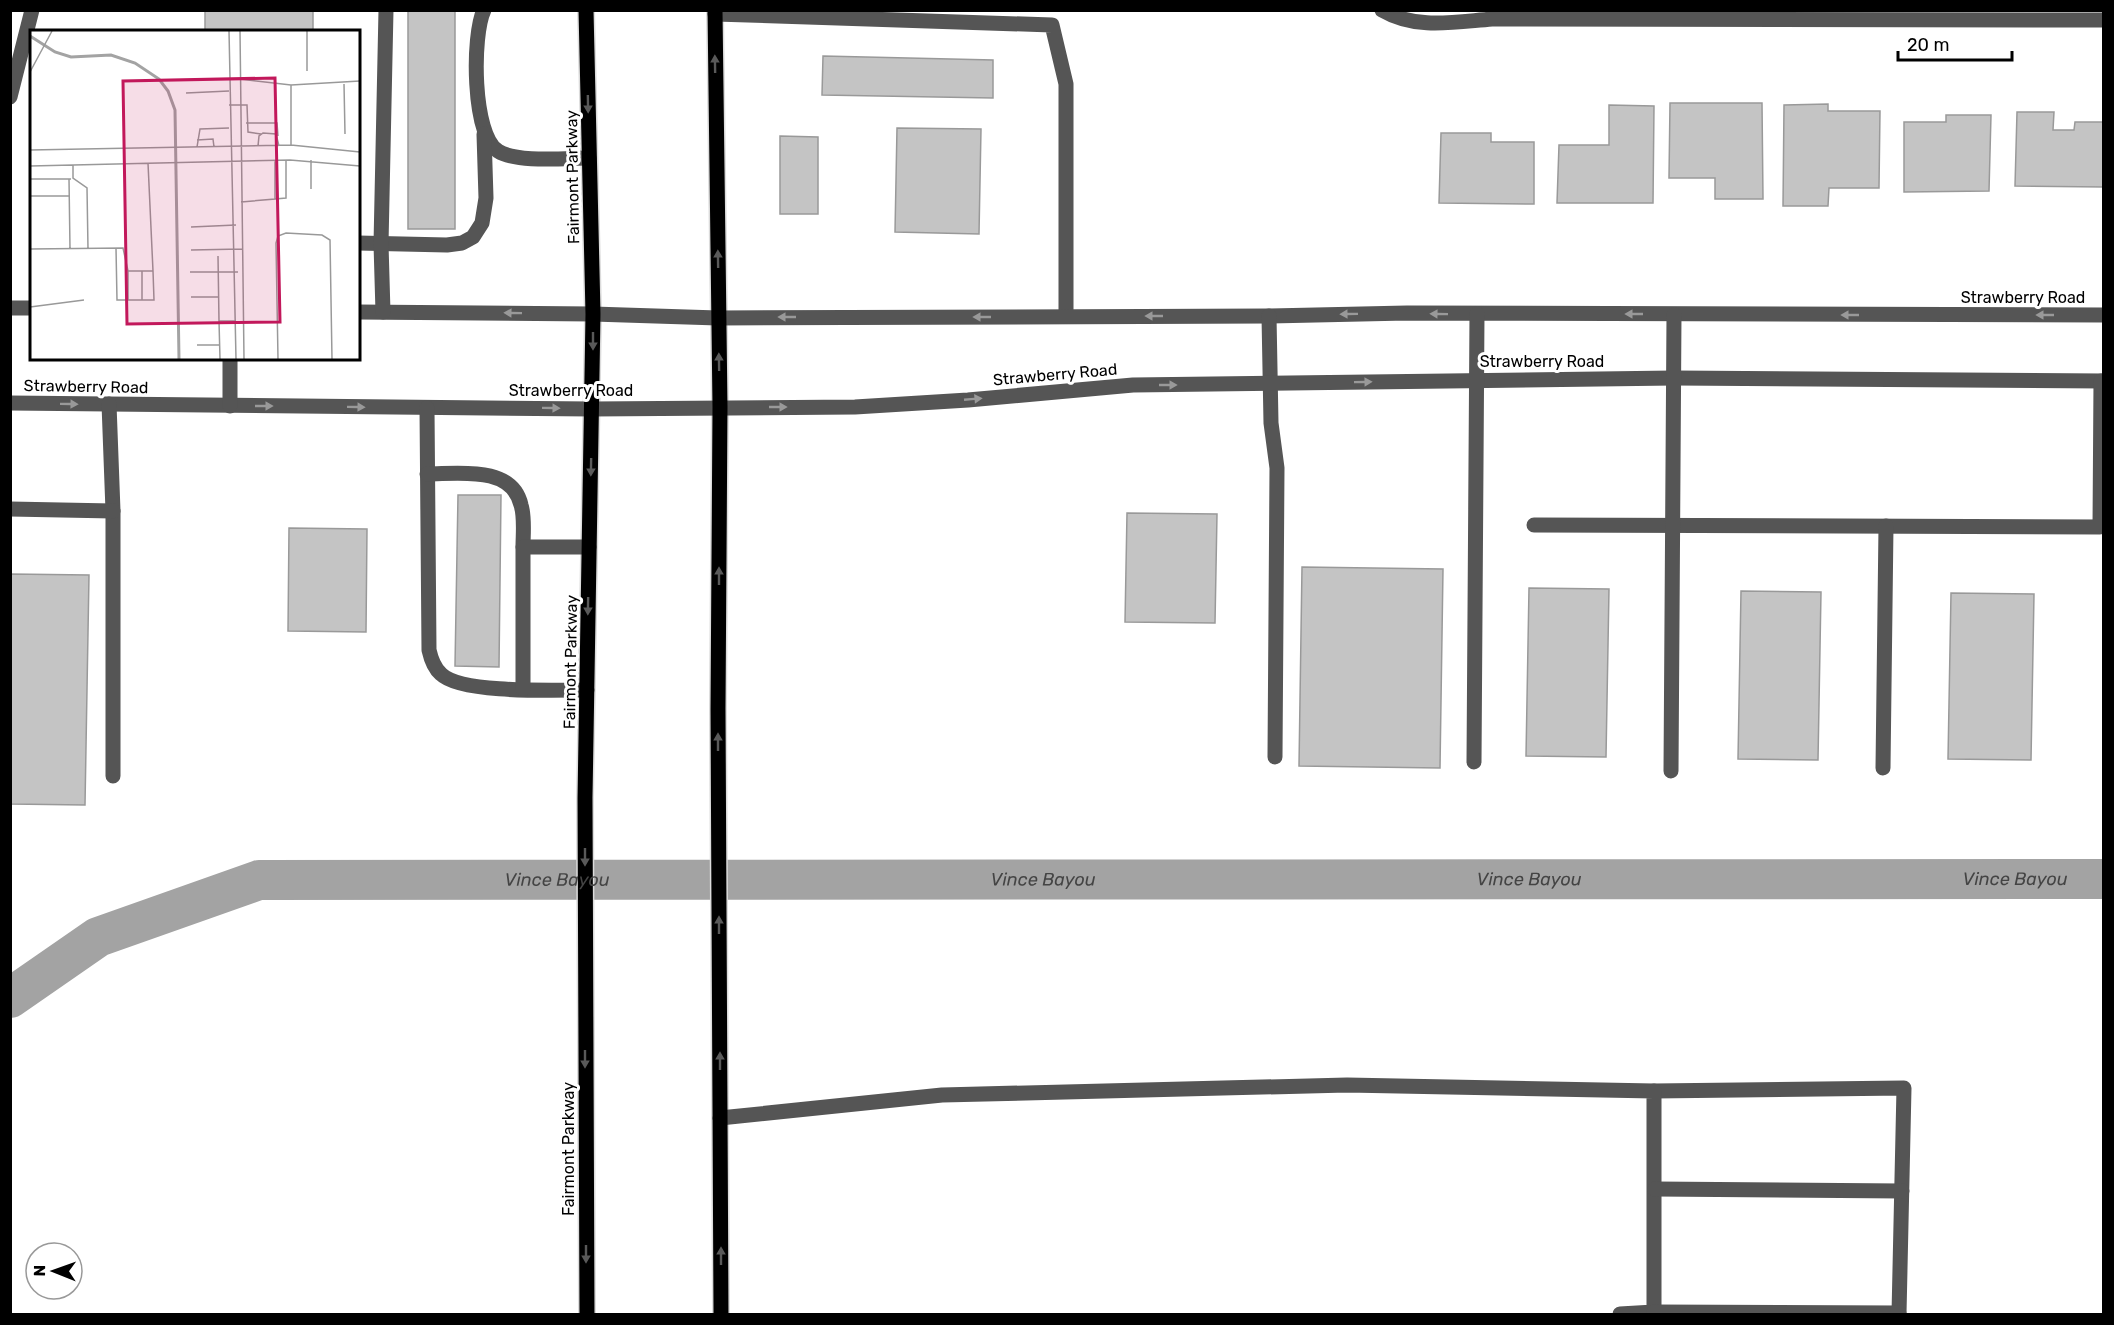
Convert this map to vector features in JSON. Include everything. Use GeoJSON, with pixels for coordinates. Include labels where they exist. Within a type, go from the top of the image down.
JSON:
{"type":"FeatureCollection","features":[{"type":"Feature","properties":{"kind":"main road","name":"Fairmont Parkway"},"geometry":{"type":"LineString","coordinates":[[586,10],[593,314],[585,798],[587,1314]]}},
{"type":"Feature","properties":{"kind":"main road"},"geometry":{"type":"LineString","coordinates":[[715,12],[720,406],[721,1314]]}},
{"type":"Feature","properties":{"kind":"street"},"geometry":{"type":"LineString","coordinates":[[10,97],[32,10]]}},
{"type":"Feature","properties":{"kind":"street"},"geometry":{"type":"LineString","coordinates":[[383,312],[381,244],[386,10]]}},
{"type":"Feature","properties":{"kind":"street"},"geometry":{"type":"LineString","coordinates":[[360,243],[447,245],[462,243],[473,237],[482,223],[486,198],[484,134],[478,112],[477,40],[480,19],[484,10]]}},
{"type":"Feature","properties":{"kind":"street"},"geometry":{"type":"LineString","coordinates":[[1382,10],[1406,22],[1427,24],[1491,19],[2103,20]]}},
{"type":"Feature","properties":{"kind":"street"},"geometry":{"type":"LineString","coordinates":[[715,12],[1052,18],[1066,84],[1066,316]]}},
{"type":"Feature","properties":{"kind":"street"},"geometry":{"type":"LineString","coordinates":[[484,134],[496,151],[515,158],[589,158]]}},
{"type":"Feature","properties":{"kind":"street"},"geometry":{"type":"LineString","coordinates":[[10,308],[30,308]]}},
{"type":"Feature","properties":{"kind":"street","name":"Strawberry Road"},"geometry":{"type":"LineString","coordinates":[[360,312],[593,314],[718,318],[1478,314],[2103,315]]}},
{"type":"Feature","properties":{"kind":"street"},"geometry":{"type":"LineString","coordinates":[[1474,762],[1478,314]]}},
{"type":"Feature","properties":{"kind":"street"},"geometry":{"type":"LineString","coordinates":[[1671,771],[1674,315]]}},
{"type":"Feature","properties":{"kind":"street"},"geometry":{"type":"LineString","coordinates":[[1269,316],[1270,423],[1277,468],[1275,757]]}},
{"type":"Feature","properties":{"kind":"street"},"geometry":{"type":"LineString","coordinates":[[230,360],[230,406]]}},
{"type":"Feature","properties":{"kind":"street","name":"Strawberry Road"},"geometry":{"type":"LineString","coordinates":[[10,403],[592,409],[720,406],[855,407],[1134,386],[1674,378],[2102,381]]}},
{"type":"Feature","properties":{"kind":"street"},"geometry":{"type":"LineString","coordinates":[[1534,525],[2102,526],[2102,381]]}},
{"type":"Feature","properties":{"kind":"street"},"geometry":{"type":"LineString","coordinates":[[109,404],[112,511],[113,776]]}},
{"type":"Feature","properties":{"kind":"street"},"geometry":{"type":"LineString","coordinates":[[427,408],[429,650],[432,661],[441,674],[451,681],[470,686],[587,690]]}},
{"type":"Feature","properties":{"kind":"street"},"geometry":{"type":"LineString","coordinates":[[427,474],[483,474],[500,478],[513,489],[521,504],[523,689]]}},
{"type":"Feature","properties":{"kind":"street"},"geometry":{"type":"LineString","coordinates":[[10,510],[112,511]]}},
{"type":"Feature","properties":{"kind":"street"},"geometry":{"type":"LineString","coordinates":[[1883,768],[1886,526]]}},
{"type":"Feature","properties":{"kind":"street"},"geometry":{"type":"LineString","coordinates":[[523,547],[589,547]]}},
{"type":"Feature","properties":{"kind":"street"},"geometry":{"type":"LineString","coordinates":[[720,1118],[942,1095],[1347,1085],[1654,1091],[1904,1088],[1899,1313],[1654,1312],[1620,1314]]}},
{"type":"Feature","properties":{"kind":"street"},"geometry":{"type":"LineString","coordinates":[[1654,1091],[1654,1312]]}},
{"type":"Feature","properties":{"kind":"street"},"geometry":{"type":"LineString","coordinates":[[1654,1189],[1902,1191]]}},
{"type":"Feature","properties":{"kind":"building"},"geometry":{"type":"Polygon","coordinates":[[[205,10],[313,10],[313,30],[205,30],[205,10]]]}},
{"type":"Feature","properties":{"kind":"building"},"geometry":{"type":"Polygon","coordinates":[[[408,10],[455,10],[455,229],[408,229],[408,10]]]}},
{"type":"Feature","properties":{"kind":"building"},"geometry":{"type":"Polygon","coordinates":[[[823,56],[993,60],[993,98],[822,95],[823,56]]]}},
{"type":"Feature","properties":{"kind":"building"},"geometry":{"type":"Polygon","coordinates":[[[1670,103],[1762,103],[1763,199],[1715,199],[1715,178],[1669,178],[1670,103]]]}},
{"type":"Feature","properties":{"kind":"building"},"geometry":{"type":"Polygon","coordinates":[[[1828,104],[1828,111],[1880,111],[1879,188],[1829,188],[1828,206],[1783,206],[1784,105],[1828,104]]]}},
{"type":"Feature","properties":{"kind":"building"},"geometry":{"type":"Polygon","coordinates":[[[1609,105],[1654,106],[1653,203],[1557,203],[1559,145],[1609,145],[1609,105]]]}},
{"type":"Feature","properties":{"kind":"building"},"geometry":{"type":"Polygon","coordinates":[[[2017,112],[2054,112],[2053,130],[2074,130],[2075,122],[2104,122],[2104,187],[2015,186],[2017,112]]]}},
{"type":"Feature","properties":{"kind":"building"},"geometry":{"type":"Polygon","coordinates":[[[1946,115],[1991,115],[1989,191],[1904,192],[1904,122],[1946,122],[1946,115]]]}},
{"type":"Feature","properties":{"kind":"building"},"geometry":{"type":"Polygon","coordinates":[[[897,128],[981,129],[979,234],[895,232],[897,128]]]}},
{"type":"Feature","properties":{"kind":"building"},"geometry":{"type":"Polygon","coordinates":[[[1441,133],[1491,133],[1491,142],[1534,142],[1534,204],[1439,203],[1441,133]]]}},
{"type":"Feature","properties":{"kind":"building"},"geometry":{"type":"Polygon","coordinates":[[[780,136],[818,137],[818,214],[780,214],[780,136]]]}},
{"type":"Feature","properties":{"kind":"building"},"geometry":{"type":"Polygon","coordinates":[[[458,495],[501,495],[499,667],[455,666],[458,495]]]}},
{"type":"Feature","properties":{"kind":"building"},"geometry":{"type":"Polygon","coordinates":[[[1127,513],[1217,514],[1215,623],[1125,622],[1127,513]]]}},
{"type":"Feature","properties":{"kind":"building"},"geometry":{"type":"Polygon","coordinates":[[[289,528],[367,529],[366,632],[288,631],[289,528]]]}},
{"type":"Feature","properties":{"kind":"building"},"geometry":{"type":"Polygon","coordinates":[[[1302,567],[1443,569],[1440,768],[1299,766],[1302,567]]]}},
{"type":"Feature","properties":{"kind":"building"},"geometry":{"type":"Polygon","coordinates":[[[10,574],[89,575],[85,805],[10,804],[10,574]]]}},
{"type":"Feature","properties":{"kind":"building"},"geometry":{"type":"Polygon","coordinates":[[[1529,588],[1609,589],[1606,757],[1526,756],[1529,588]]]}},
{"type":"Feature","properties":{"kind":"building"},"geometry":{"type":"Polygon","coordinates":[[[1741,591],[1821,592],[1818,760],[1738,759],[1741,591]]]}},
{"type":"Feature","properties":{"kind":"building"},"geometry":{"type":"Polygon","coordinates":[[[1951,593],[2034,594],[2031,760],[1948,759],[1951,593]]]}},
{"type":"Feature","properties":{"kind":"waterway","name":"Vince Bayou"},"geometry":{"type":"LineString","coordinates":[[10,998],[98,937],[259,880],[2104,879]]}}]}
